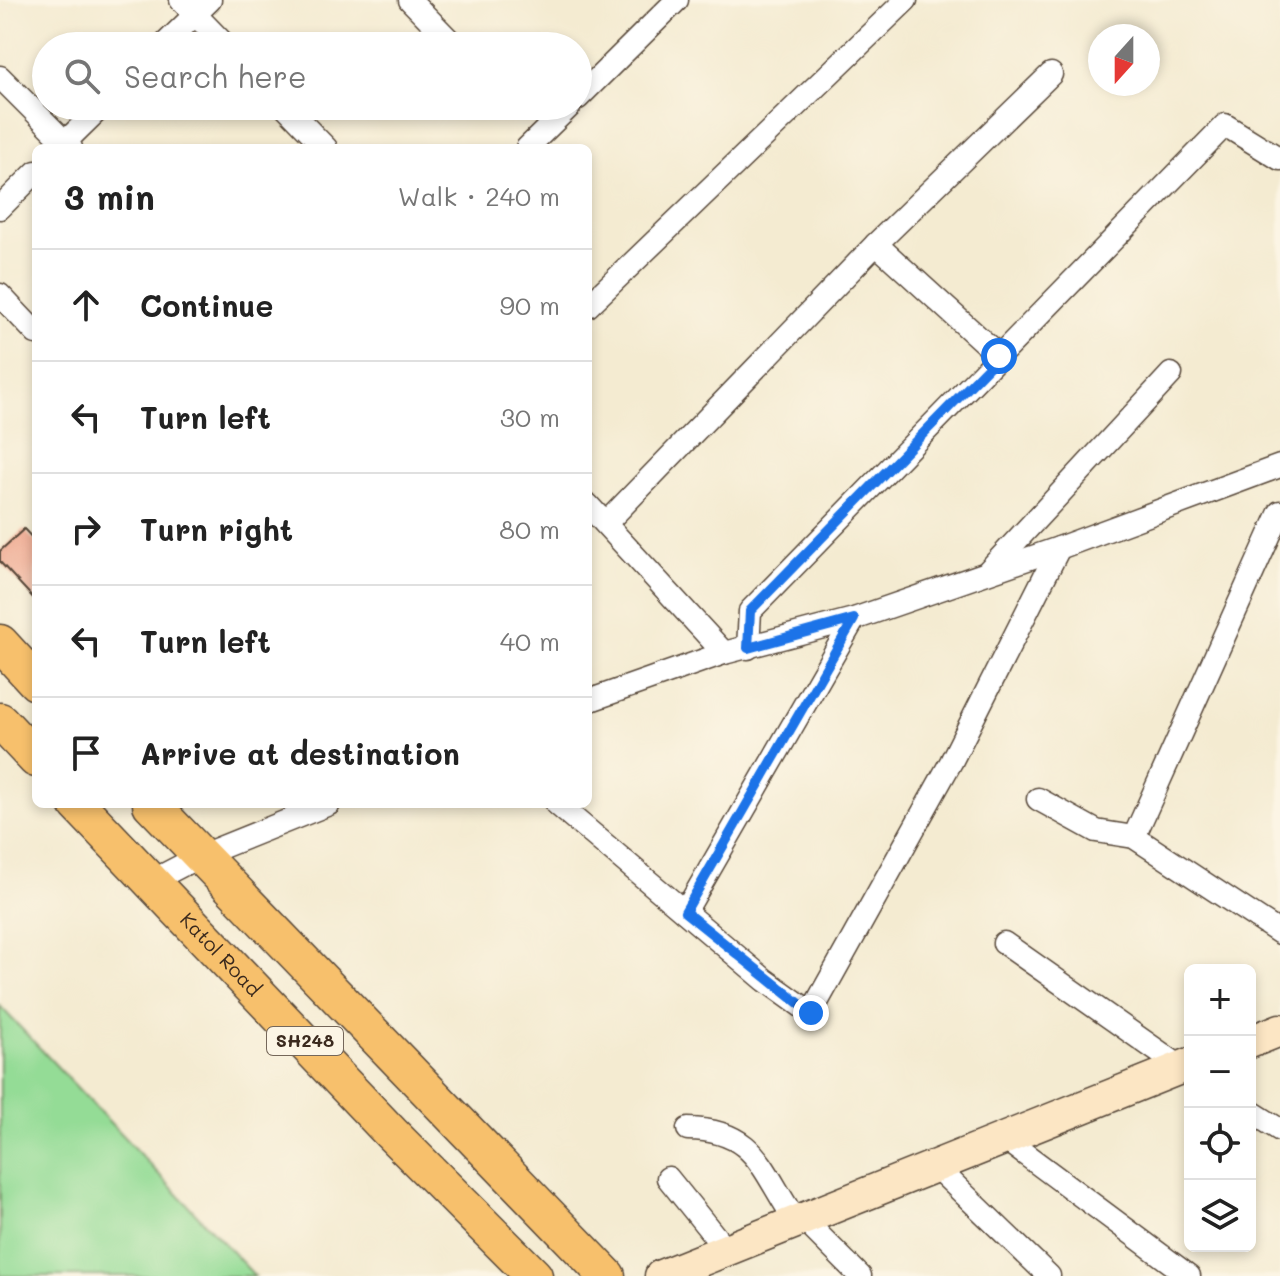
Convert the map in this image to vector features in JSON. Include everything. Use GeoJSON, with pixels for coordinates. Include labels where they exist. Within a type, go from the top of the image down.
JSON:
{"type":"FeatureCollection","features":[{"type":"Feature","properties":{"kind":"main road"},"geometry":{"type":"LineString","coordinates":[[0,643],[32,678]]}},
{"type":"Feature","properties":{"kind":"main road"},"geometry":{"type":"LineString","coordinates":[[0,721],[32,755]]}},
{"type":"Feature","properties":{"kind":"main road","name":"Katol Road"},"geometry":{"type":"LineString","coordinates":[[81,808],[391,1133],[534,1276]]}},
{"type":"Feature","properties":{"kind":"main road","name":"SH248"},"geometry":{"type":"LineString","coordinates":[[155,808],[607,1276]]}},
{"type":"Feature","properties":{"kind":"street"},"geometry":{"type":"LineString","coordinates":[[410,0],[441,32]]}},
{"type":"Feature","properties":{"kind":"street"},"geometry":{"type":"LineString","coordinates":[[592,84],[677,0]]}},
{"type":"Feature","properties":{"kind":"street"},"geometry":{"type":"LineString","coordinates":[[592,302],[906,0]]}},
{"type":"Feature","properties":{"kind":"street"},"geometry":{"type":"LineString","coordinates":[[174,32],[195,5],[215,32]]}},
{"type":"Feature","properties":{"kind":"street"},"geometry":{"type":"LineString","coordinates":[[607,522],[876,244],[1051,74]]}},
{"type":"Feature","properties":{"kind":"street"},"geometry":{"type":"LineString","coordinates":[[0,77],[32,111]]}},
{"type":"Feature","properties":{"kind":"street"},"geometry":{"type":"LineString","coordinates":[[41,120],[63,144]]}},
{"type":"Feature","properties":{"kind":"street"},"geometry":{"type":"LineString","coordinates":[[67,144],[89,120]]}},
{"type":"Feature","properties":{"kind":"street"},"geometry":{"type":"LineString","coordinates":[[299,120],[322,144]]}},
{"type":"Feature","properties":{"kind":"street"},"geometry":{"type":"LineString","coordinates":[[531,144],[556,120]]}},
{"type":"Feature","properties":{"kind":"street"},"geometry":{"type":"LineString","coordinates":[[748,648],[750,611],[1225,125],[1280,159]]}},
{"type":"Feature","properties":{"kind":"street"},"geometry":{"type":"LineString","coordinates":[[0,208],[32,176]]}},
{"type":"Feature","properties":{"kind":"street"},"geometry":{"type":"LineString","coordinates":[[876,244],[999,356]]}},
{"type":"Feature","properties":{"kind":"street"},"geometry":{"type":"LineString","coordinates":[[0,295],[32,329]]}},
{"type":"Feature","properties":{"kind":"street"},"geometry":{"type":"LineString","coordinates":[[985,574],[1171,374]]}},
{"type":"Feature","properties":{"kind":"street"},"geometry":{"type":"LineString","coordinates":[[592,700],[724,653],[854,619],[1059,548],[1280,466]]}},
{"type":"Feature","properties":{"kind":"street"},"geometry":{"type":"LineString","coordinates":[[592,509],[724,653]]}},
{"type":"Feature","properties":{"kind":"street"},"geometry":{"type":"LineString","coordinates":[[1134,837],[1280,512]]}},
{"type":"Feature","properties":{"kind":"street"},"geometry":{"type":"LineString","coordinates":[[562,808],[811,1013],[951,762],[1059,548]]}},
{"type":"Feature","properties":{"kind":"street"},"geometry":{"type":"LineString","coordinates":[[685,912],[854,619]]}},
{"type":"Feature","properties":{"kind":"street"},"geometry":{"type":"LineString","coordinates":[[1038,799],[1096,831],[1134,837],[1278,926]]}},
{"type":"Feature","properties":{"kind":"street"},"geometry":{"type":"LineString","coordinates":[[152,881],[200,856],[319,808]]}},
{"type":"Feature","properties":{"kind":"street"},"geometry":{"type":"LineString","coordinates":[[1004,943],[1184,1066]]}},
{"type":"Feature","properties":{"kind":"street"},"geometry":{"type":"LineString","coordinates":[[1256,1040],[1280,1030]]}},
{"type":"Feature","properties":{"kind":"street"},"geometry":{"type":"LineString","coordinates":[[661,1276],[796,1217],[1184,1069]]}},
{"type":"Feature","properties":{"kind":"street"},"geometry":{"type":"LineString","coordinates":[[1256,1115],[1280,1130]]}},
{"type":"Feature","properties":{"kind":"street"},"geometry":{"type":"LineString","coordinates":[[688,1129],[731,1134],[748,1147],[796,1217],[860,1276]]}},
{"type":"Feature","properties":{"kind":"street"},"geometry":{"type":"LineString","coordinates":[[1002,1137],[1189,1276]]}},
{"type":"Feature","properties":{"kind":"street"},"geometry":{"type":"LineString","coordinates":[[934,1165],[1049,1276]]}},
{"type":"Feature","properties":{"kind":"street"},"geometry":{"type":"LineString","coordinates":[[668,1178],[724,1246]]}},
{"type":"Feature","properties":{"kind":"green space"},"geometry":{"type":"Polygon","coordinates":[[[0,1006],[255,1276],[0,1276],[0,1006]]]}},
{"type":"Feature","properties":{"kind":"building"},"geometry":{"type":"Polygon","coordinates":[[[24,529],[32,538],[32,597],[0,562],[0,551],[24,529]]]}},
{"type":"Feature","properties":{"kind":"route"},"geometry":{"type":"LineString","coordinates":[[811,1013],[765,980],[685,912],[854,619],[748,648],[750,611],[999,356]]}}]}
